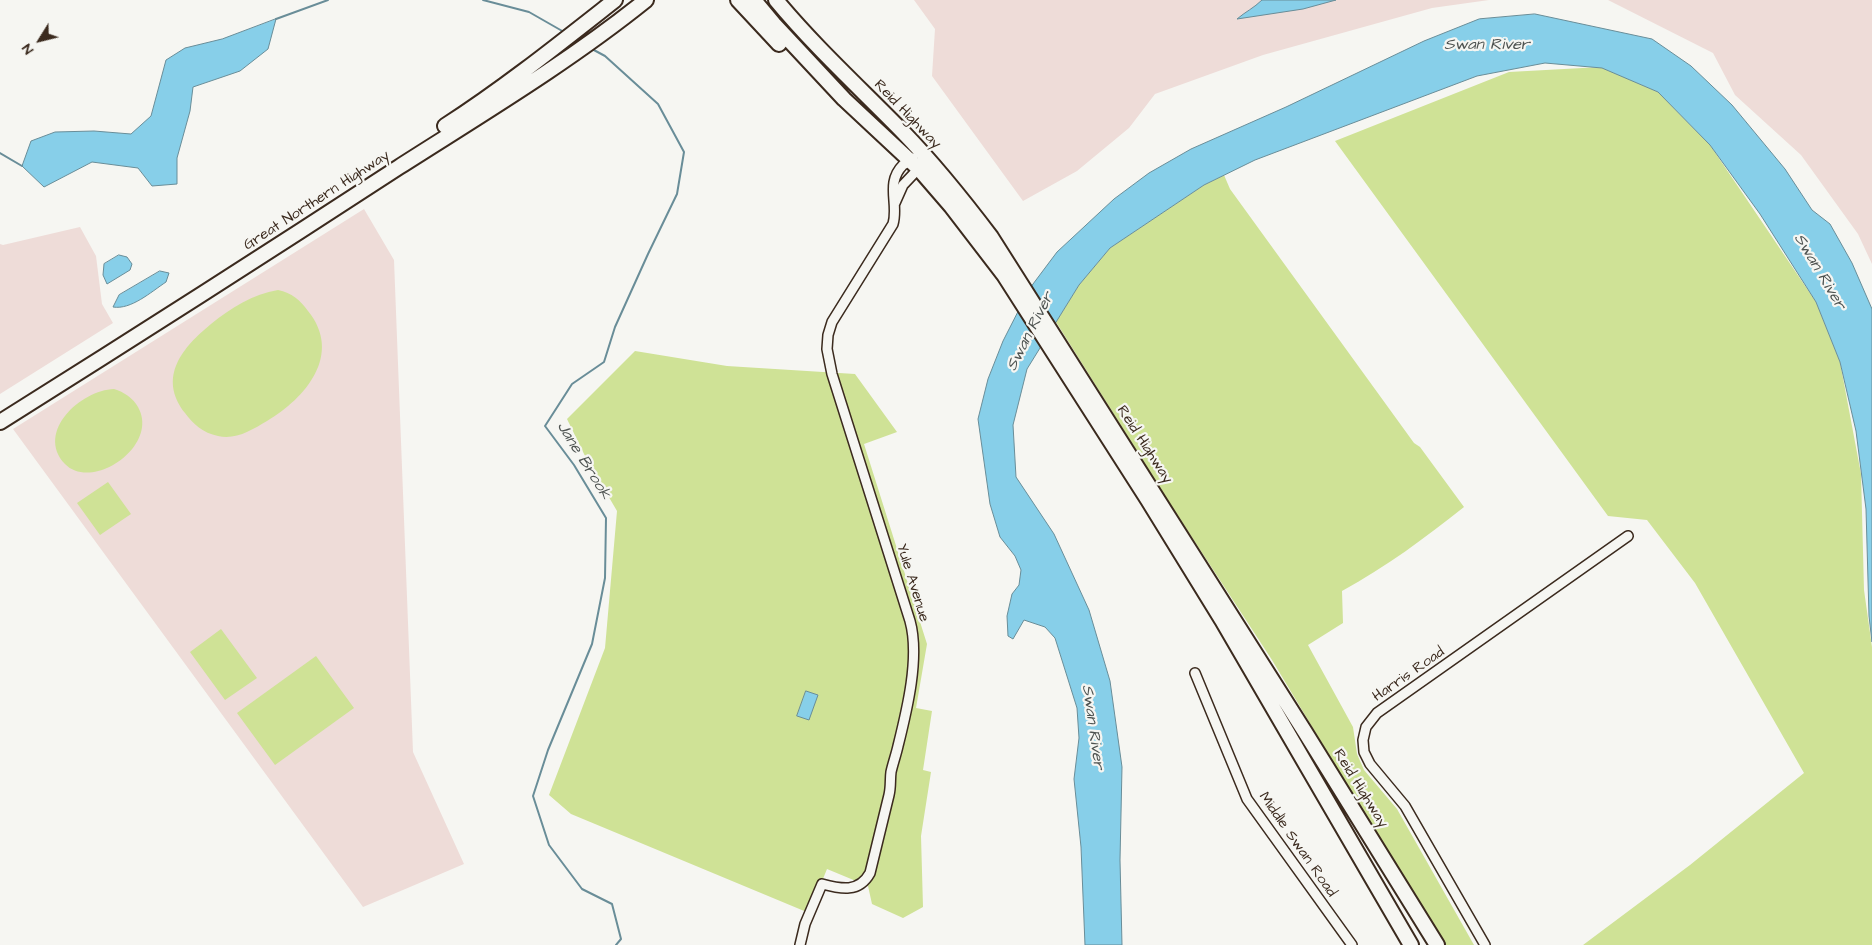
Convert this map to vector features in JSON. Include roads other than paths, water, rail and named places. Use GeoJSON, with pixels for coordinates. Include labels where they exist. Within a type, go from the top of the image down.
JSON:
{"type":"FeatureCollection","features":[{"type":"Feature","properties":{"kind":"highway","name":"Great Northern Highway"},"geometry":{"type":"LineString","coordinates":[[0,411],[343,194],[489,98],[615,0]]}},
{"type":"Feature","properties":{"kind":"highway","name":"Great Northern Highway"},"geometry":{"type":"LineString","coordinates":[[0,422],[119,348],[586,45],[646,0]]}},
{"type":"Feature","properties":{"kind":"highway"},"geometry":{"type":"LineString","coordinates":[[738,0],[806,73],[844,100]]}},
{"type":"Feature","properties":{"kind":"highway","name":"Reid Highway"},"geometry":{"type":"LineString","coordinates":[[754,0],[844,100],[920,160]]}},
{"type":"Feature","properties":{"kind":"highway","name":"Reid Highway"},"geometry":{"type":"LineString","coordinates":[[776,0],[920,160],[979,240],[1018,287],[1306,732],[1436,945]]}},
{"type":"Feature","properties":{"kind":"highway","name":"Reid Highway"},"geometry":{"type":"LineString","coordinates":[[1151,495],[1411,945]]}},
{"type":"Feature","properties":{"kind":"street","name":"Yule Avenue"},"geometry":{"type":"LineString","coordinates":[[800,945],[805,924],[822,884],[840,888],[855,888],[870,873],[891,785],[890,774],[899,745],[914,654],[910,621],[832,374],[827,349],[828,335],[834,317],[891,227],[895,203],[903,185],[920,160]]}},
{"type":"Feature","properties":{"kind":"street","name":"Yule Avenue"},"geometry":{"type":"LineString","coordinates":[[895,203],[892,194],[893,184],[901,169],[920,160]]}},
{"type":"Feature","properties":{"kind":"street","name":"Harris Road"},"geometry":{"type":"LineString","coordinates":[[1485,945],[1405,806],[1370,764],[1364,752],[1363,740],[1366,728],[1377,713],[1628,536]]}},
{"type":"Feature","properties":{"kind":"street","name":"Middle Swan Road"},"geometry":{"type":"LineString","coordinates":[[1194,673],[1247,799],[1352,945]]}},
{"type":"Feature","properties":{"kind":"water"},"geometry":{"type":"Polygon","coordinates":[[[1262,0],[1336,0],[1303,9],[1237,19],[1262,0]]]}},
{"type":"Feature","properties":{"kind":"water","name":"Swan River"},"geometry":{"type":"Polygon","coordinates":[[[1535,14],[1652,39],[1691,66],[1732,105],[1785,169],[1812,210],[1830,224],[1852,263],[1872,309],[1872,642],[1869,616],[1866,509],[1856,431],[1840,362],[1816,302],[1760,214],[1710,145],[1658,92],[1602,68],[1545,63],[1477,76],[1255,160],[1204,185],[1110,248],[1079,285],[1027,369],[1013,425],[1016,477],[1054,534],[1089,610],[1110,681],[1122,767],[1120,860],[1122,945],[1085,945],[1081,847],[1074,779],[1079,738],[1077,708],[1055,638],[1045,627],[1024,620],[1013,639],[1008,636],[1007,616],[1012,594],[1019,585],[1021,570],[1015,556],[1000,537],[990,504],[978,419],[988,379],[1003,341],[1030,288],[1057,252],[1114,199],[1149,173],[1191,149],[1286,107],[1424,41],[1479,19],[1535,14]]]}},
{"type":"Feature","properties":{"kind":"water"},"geometry":{"type":"Polygon","coordinates":[[[276,19],[268,49],[240,71],[193,87],[190,111],[177,158],[177,184],[152,186],[138,168],[92,162],[44,187],[22,166],[31,141],[55,132],[94,131],[131,134],[151,116],[166,60],[185,48],[222,39],[276,19]]]}},
{"type":"Feature","properties":{"kind":"water"},"geometry":{"type":"Polygon","coordinates":[[[119,255],[127,257],[132,264],[130,270],[107,284],[103,275],[104,264],[119,255]]]}},
{"type":"Feature","properties":{"kind":"water"},"geometry":{"type":"Polygon","coordinates":[[[160,271],[169,273],[166,282],[134,303],[127,306],[113,307],[119,295],[160,271]]]}},
{"type":"Feature","properties":{"kind":"water"},"geometry":{"type":"Polygon","coordinates":[[[806,691],[818,695],[809,720],[797,716],[806,691]]]}},
{"type":"Feature","properties":{"kind":"waterway"},"geometry":{"type":"LineString","coordinates":[[276,19],[328,0]]}},
{"type":"Feature","properties":{"kind":"waterway","name":"Jane Brook"},"geometry":{"type":"LineString","coordinates":[[483,0],[529,12],[564,32]]}},
{"type":"Feature","properties":{"kind":"waterway","name":"Jane Brook"},"geometry":{"type":"LineString","coordinates":[[592,49],[605,56],[658,104],[684,152],[677,194],[615,327],[604,362],[572,384],[545,426],[574,465],[606,518],[605,578],[592,644],[548,750],[533,796],[549,845],[582,889],[612,904],[621,939],[616,945]]}},
{"type":"Feature","properties":{"kind":"waterway"},"geometry":{"type":"LineString","coordinates":[[0,153],[22,166]]}}]}
